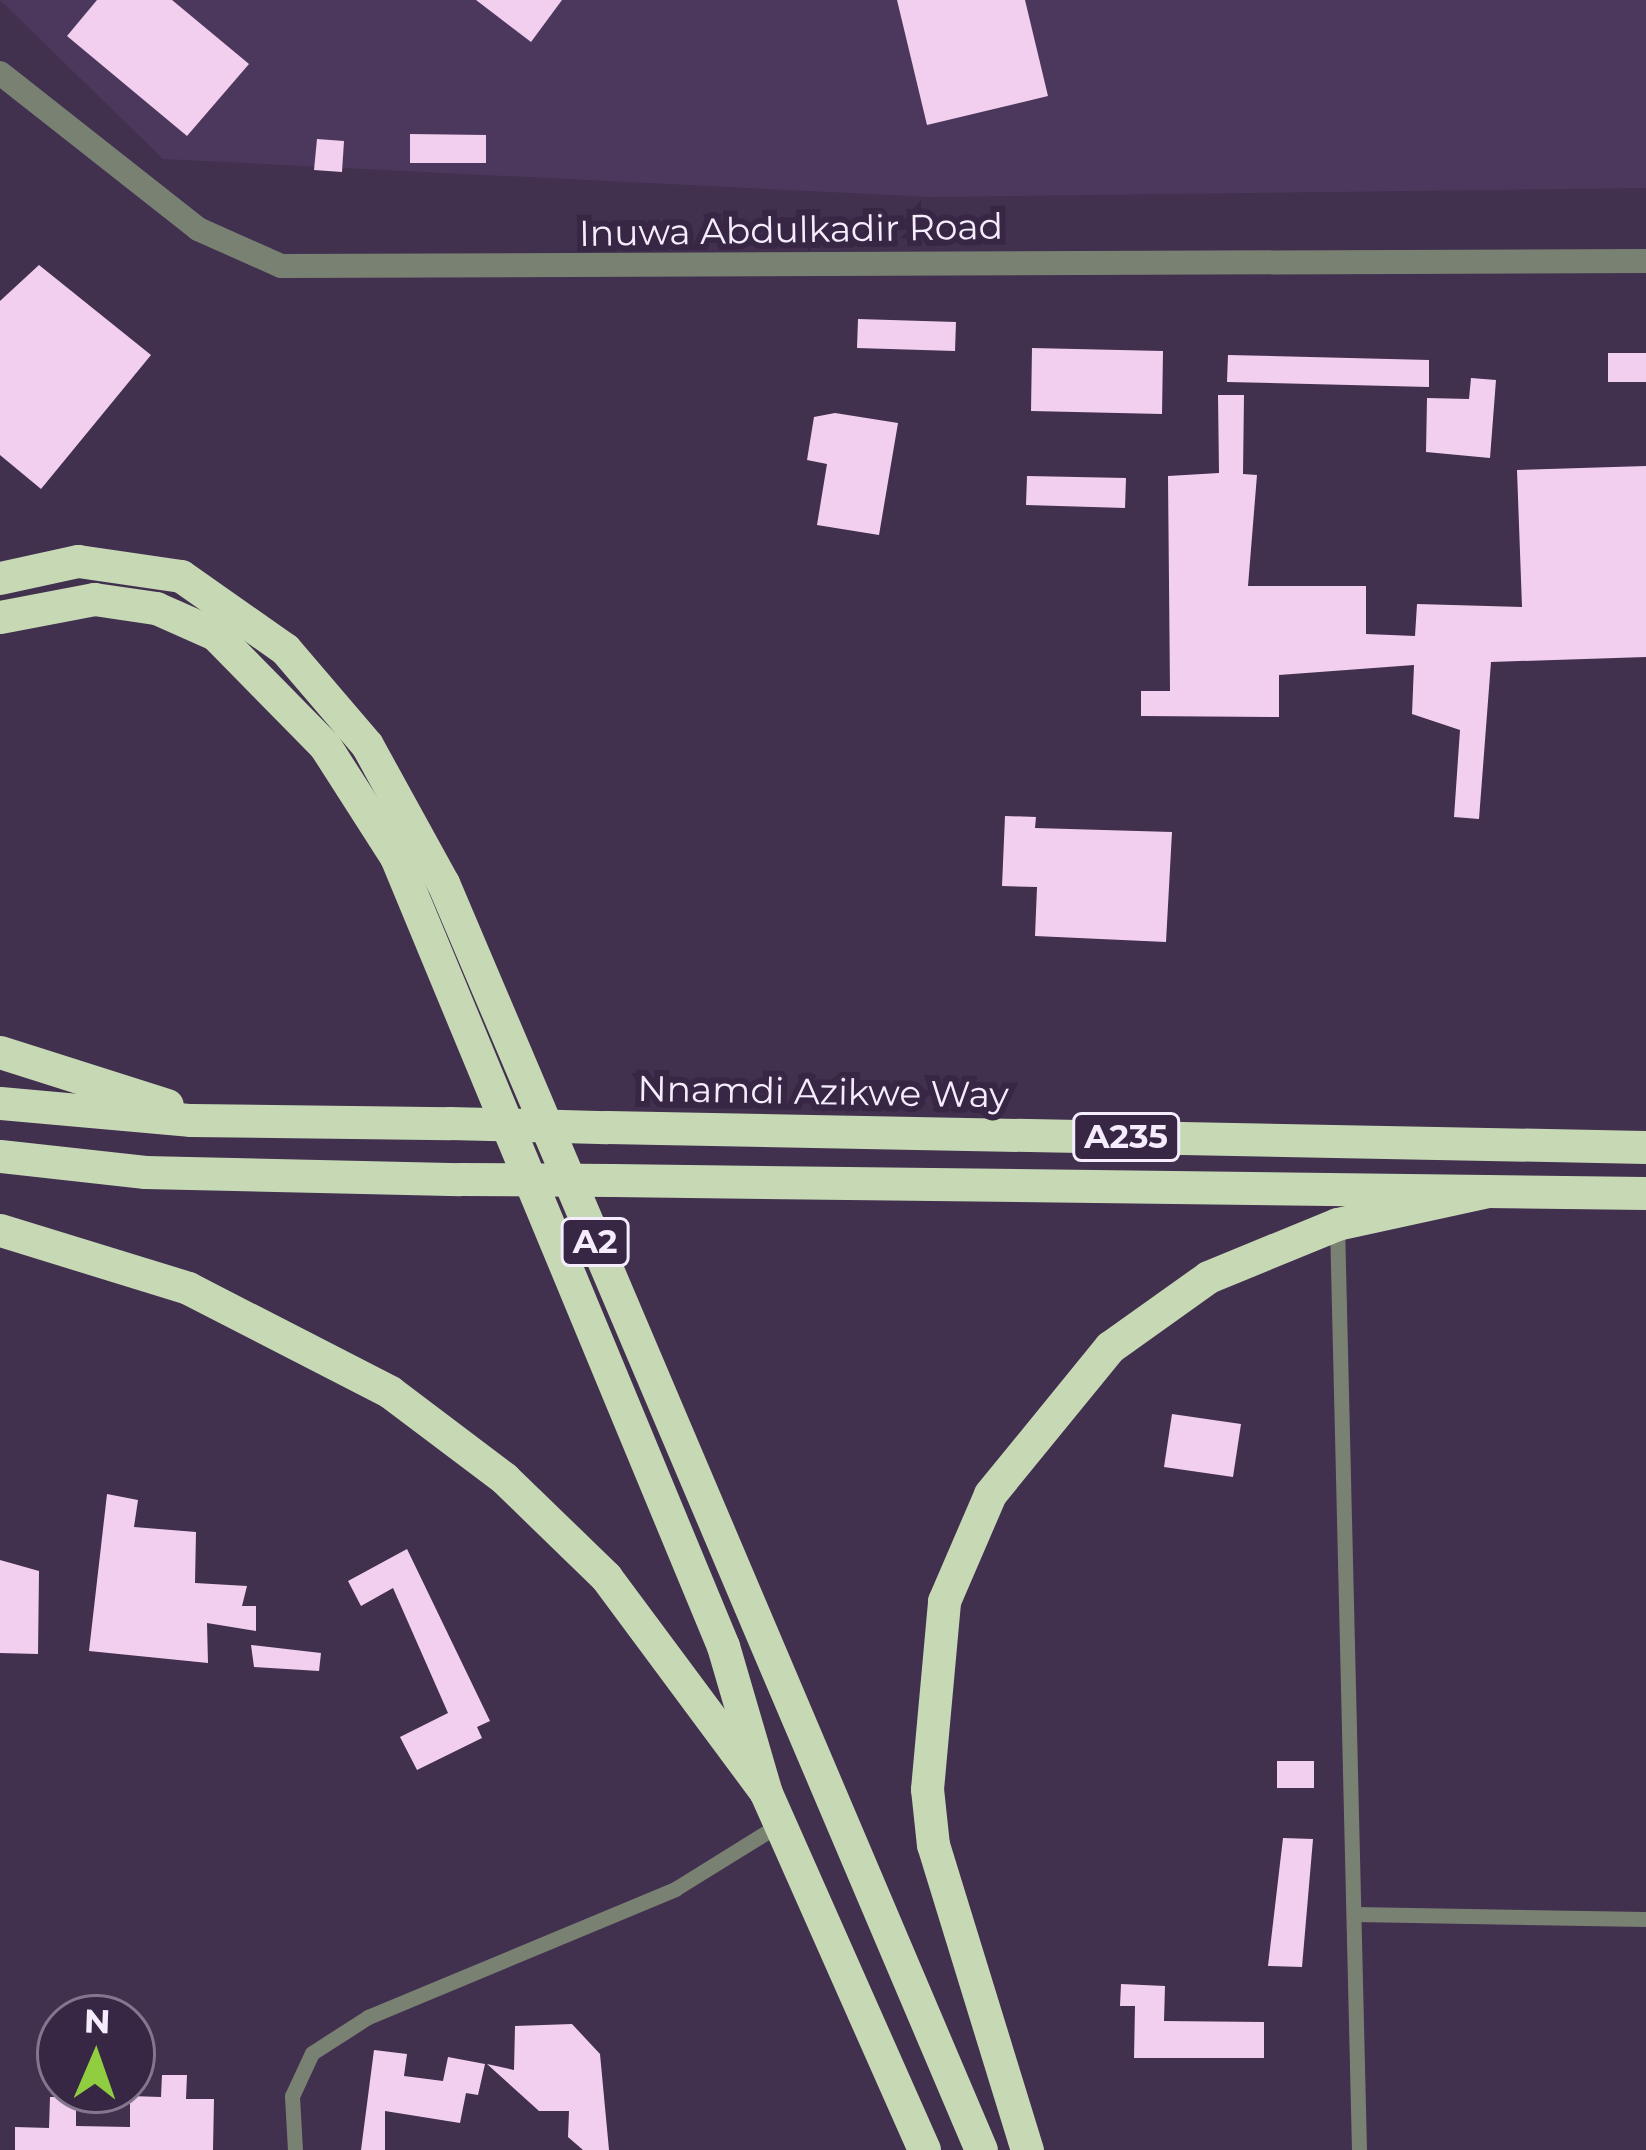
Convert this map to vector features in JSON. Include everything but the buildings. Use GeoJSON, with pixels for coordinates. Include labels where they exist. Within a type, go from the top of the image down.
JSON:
{"type":"FeatureCollection","features":[{"type":"Feature","properties":{"kind":"highway","name":"A2"},"geometry":{"type":"LineString","coordinates":[[0,578],[78,561],[182,576],[285,649],[367,745],[443,883],[980,2150]]}},
{"type":"Feature","properties":{"kind":"highway"},"geometry":{"type":"LineString","coordinates":[[0,617],[94,599],[156,608],[215,634],[325,746],[396,856],[723,1646],[766,1792],[924,2150]]}},
{"type":"Feature","properties":{"kind":"highway"},"geometry":{"type":"LineString","coordinates":[[0,1052],[256,1123]]}},
{"type":"Feature","properties":{"kind":"highway","name":"Nnamdi Azikwe Way"},"geometry":{"type":"LineString","coordinates":[[0,1103],[256,1123],[1646,1148]]}},
{"type":"Feature","properties":{"kind":"highway","name":"A235"},"geometry":{"type":"LineString","coordinates":[[0,1156],[145,1172],[1646,1193]]}},
{"type":"Feature","properties":{"kind":"highway"},"geometry":{"type":"LineString","coordinates":[[1027,2150],[933,1845],[925,1725],[944,1601],[1021,1445],[1110,1347],[1208,1277],[1337,1223],[1488,1191]]}},
{"type":"Feature","properties":{"kind":"highway"},"geometry":{"type":"LineString","coordinates":[[0,1230],[188,1288],[390,1392],[504,1478],[605,1577],[766,1792]]}},
{"type":"Feature","properties":{"kind":"street","name":"Inuwa Abdulkadir Road"},"geometry":{"type":"LineString","coordinates":[[0,73],[198,229],[281,266],[1646,261]]}},
{"type":"Feature","properties":{"kind":"lane"},"geometry":{"type":"LineString","coordinates":[[1337,1223],[1359,2150]]}},
{"type":"Feature","properties":{"kind":"lane"},"geometry":{"type":"LineString","coordinates":[[295,2150],[292,2096],[312,2053],[368,2017],[675,1889],[780,1824]]}},
{"type":"Feature","properties":{"kind":"lane"},"geometry":{"type":"LineString","coordinates":[[1354,1914],[1646,1918]]}},
{"type":"Feature","properties":{"kind":"shaded area"},"geometry":{"type":"Polygon","coordinates":[[[0,0],[1646,0],[1646,188],[931,197],[163,159],[0,0]]]}}]}
